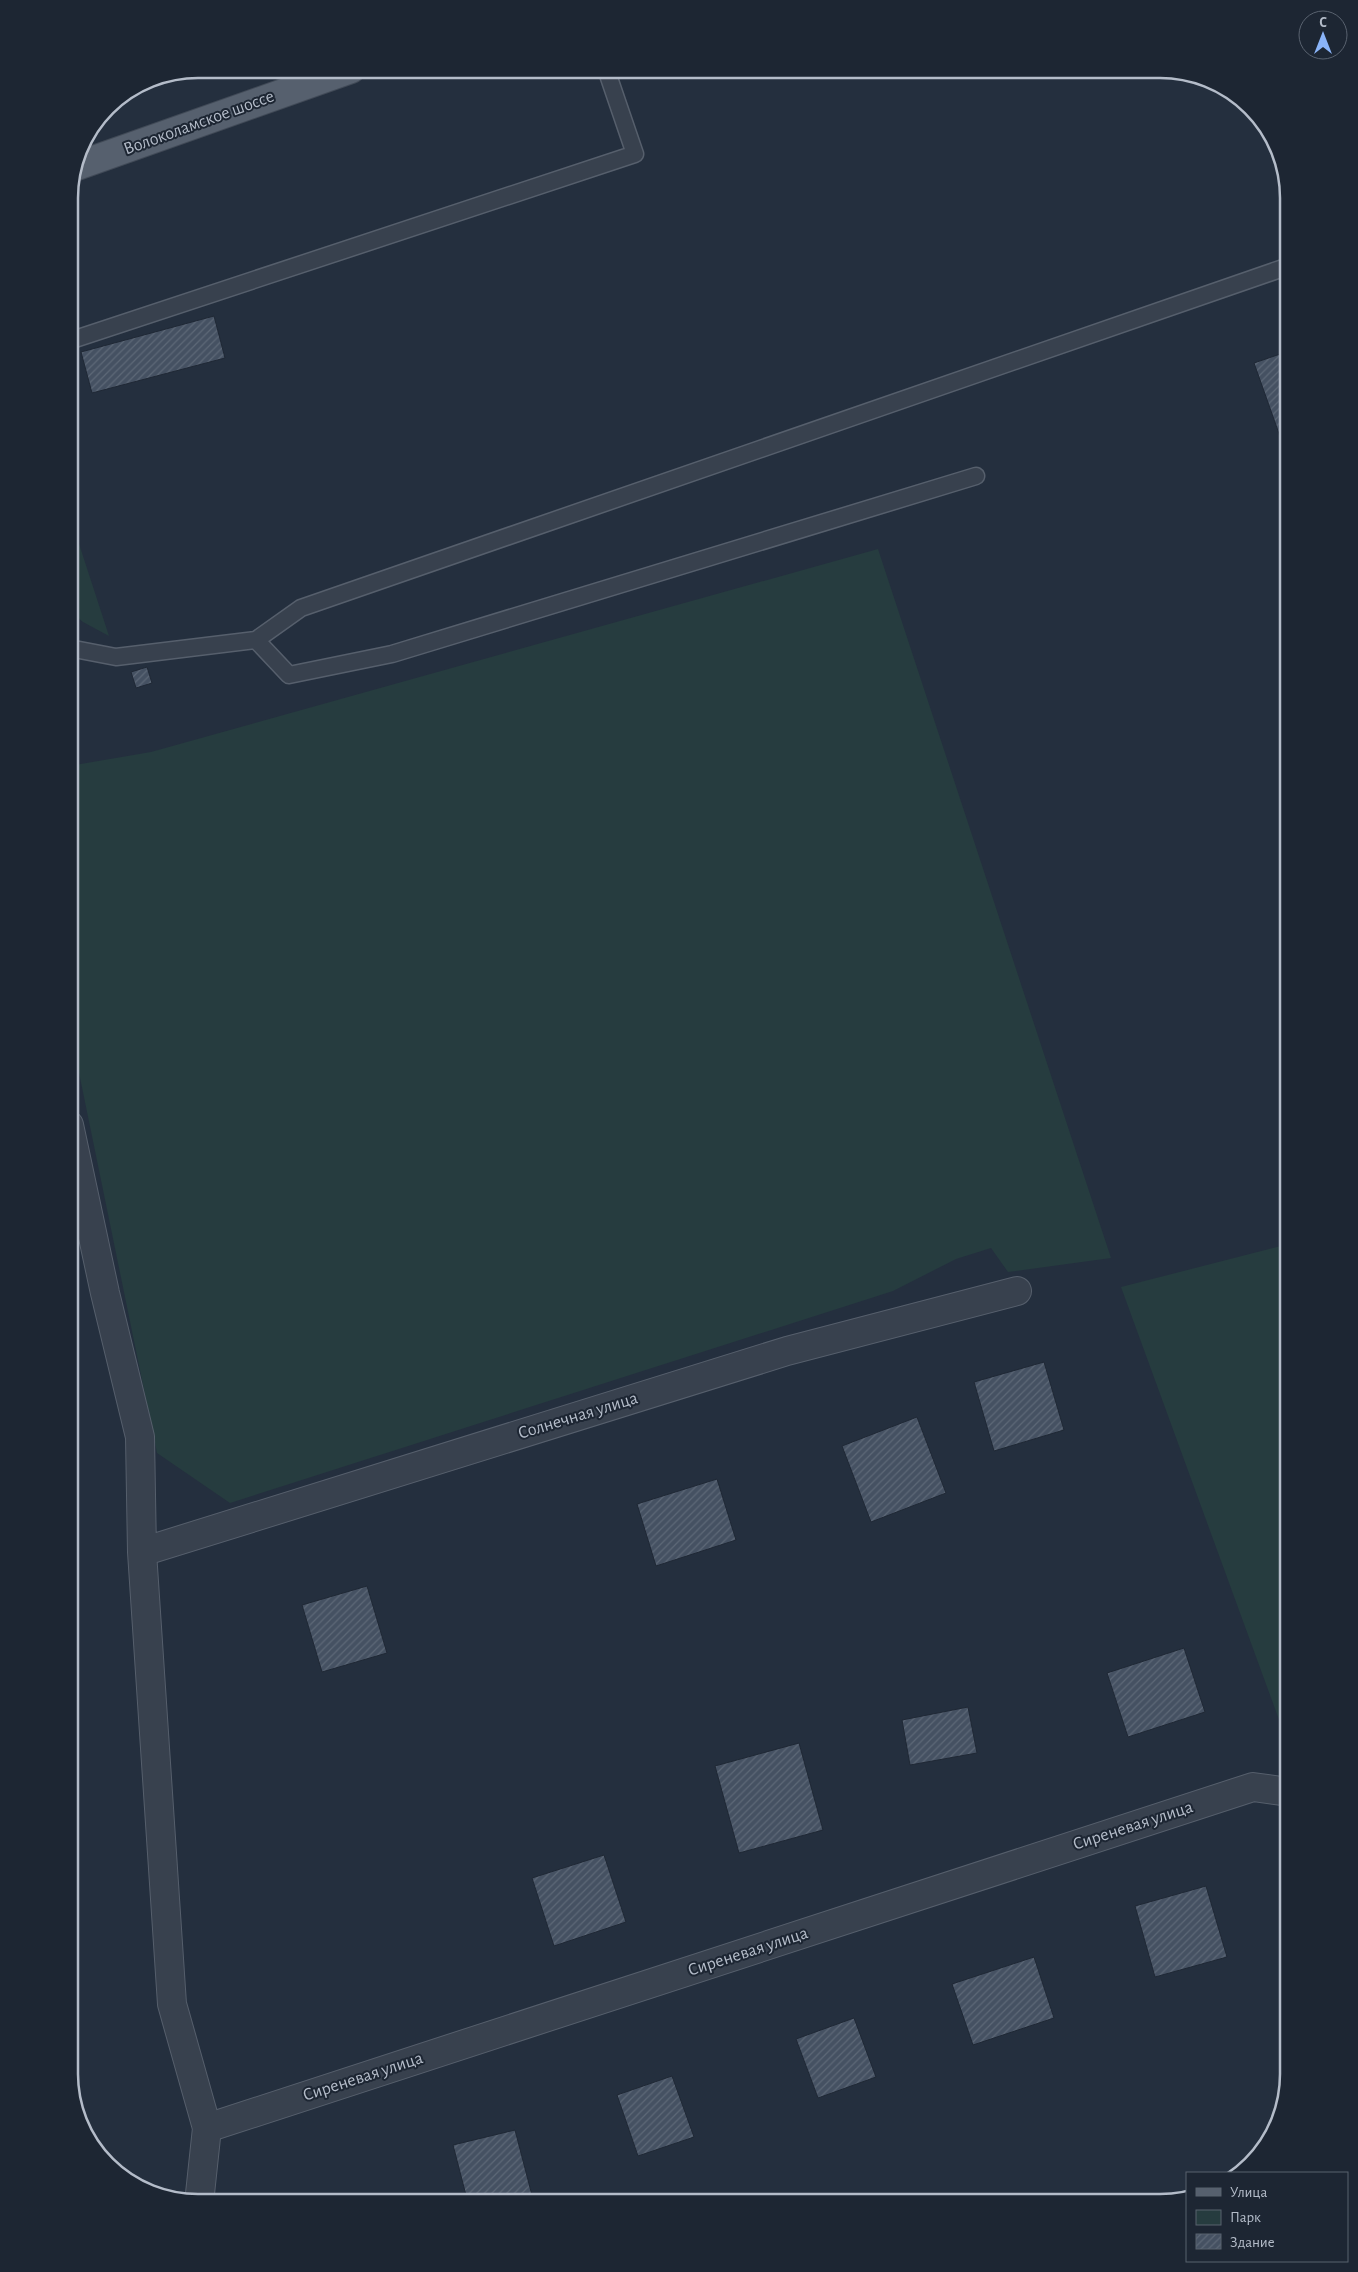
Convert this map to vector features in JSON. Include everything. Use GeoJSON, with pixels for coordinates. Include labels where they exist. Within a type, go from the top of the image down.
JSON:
{"type":"FeatureCollection","features":[{"type":"Feature","properties":{"kind":"main road","name":"Волоколамское шоссе"},"geometry":{"type":"LineString","coordinates":[[83,164],[326,78]]}},
{"type":"Feature","properties":{"kind":"street"},"geometry":{"type":"LineString","coordinates":[[78,1167],[105,1293],[140,1436],[142,1552],[172,2004],[207,2128],[200,2194]]}},
{"type":"Feature","properties":{"kind":"street","name":"Солнечная улица"},"geometry":{"type":"LineString","coordinates":[[142,1552],[787,1351],[1017,1290]]}},
{"type":"Feature","properties":{"kind":"street","name":"Сиреневая улица"},"geometry":{"type":"LineString","coordinates":[[207,2128],[1253,1787],[1280,1791]]}},
{"type":"Feature","properties":{"kind":"lane"},"geometry":{"type":"LineString","coordinates":[[78,337],[635,154],[609,78]]}},
{"type":"Feature","properties":{"kind":"lane"},"geometry":{"type":"LineString","coordinates":[[78,650],[116,656],[256,640],[301,608],[1280,269]]}},
{"type":"Feature","properties":{"kind":"lane"},"geometry":{"type":"LineString","coordinates":[[256,640],[289,675],[392,654],[976,476]]}},
{"type":"Feature","properties":{"kind":"green space"},"geometry":{"type":"Polygon","coordinates":[[[78,541],[109,636],[78,618],[78,541]]]}},
{"type":"Feature","properties":{"kind":"green space"},"geometry":{"type":"Polygon","coordinates":[[[878,549],[1111,1258],[1008,1272],[991,1248],[956,1259],[893,1291],[230,1503],[157,1453],[78,1068],[78,764],[151,752],[878,549]]]}},
{"type":"Feature","properties":{"kind":"green space"},"geometry":{"type":"Polygon","coordinates":[[[1280,1246],[1280,1722],[1121,1287],[1280,1246]]]}},
{"type":"Feature","properties":{"kind":"building"},"geometry":{"type":"Polygon","coordinates":[[[214,316],[225,358],[92,393],[81,352],[214,316]]]}},
{"type":"Feature","properties":{"kind":"building"},"geometry":{"type":"Polygon","coordinates":[[[1280,354],[1280,437],[1254,363],[1280,354]]]}},
{"type":"Feature","properties":{"kind":"building"},"geometry":{"type":"Polygon","coordinates":[[[147,667],[152,683],[136,688],[131,672],[147,667]]]}},
{"type":"Feature","properties":{"kind":"building"},"geometry":{"type":"Polygon","coordinates":[[[1044,1362],[1064,1430],[994,1451],[974,1382],[1044,1362]]]}},
{"type":"Feature","properties":{"kind":"building"},"geometry":{"type":"Polygon","coordinates":[[[917,1417],[946,1493],[871,1522],[842,1446],[917,1417]]]}},
{"type":"Feature","properties":{"kind":"building"},"geometry":{"type":"Polygon","coordinates":[[[717,1479],[736,1540],[656,1566],[637,1504],[717,1479]]]}},
{"type":"Feature","properties":{"kind":"building"},"geometry":{"type":"Polygon","coordinates":[[[367,1586],[387,1653],[322,1672],[302,1605],[367,1586]]]}},
{"type":"Feature","properties":{"kind":"building"},"geometry":{"type":"Polygon","coordinates":[[[1184,1648],[1205,1712],[1128,1737],[1107,1673],[1184,1648]]]}},
{"type":"Feature","properties":{"kind":"building"},"geometry":{"type":"Polygon","coordinates":[[[968,1707],[977,1753],[910,1765],[902,1720],[968,1707]]]}},
{"type":"Feature","properties":{"kind":"building"},"geometry":{"type":"Polygon","coordinates":[[[799,1743],[823,1830],[739,1853],[715,1766],[799,1743]]]}},
{"type":"Feature","properties":{"kind":"building"},"geometry":{"type":"Polygon","coordinates":[[[604,1855],[626,1922],[554,1946],[532,1878],[604,1855]]]}},
{"type":"Feature","properties":{"kind":"building"},"geometry":{"type":"Polygon","coordinates":[[[1206,1886],[1227,1957],[1155,1977],[1135,1906],[1206,1886]]]}},
{"type":"Feature","properties":{"kind":"building"},"geometry":{"type":"Polygon","coordinates":[[[1034,1957],[1054,2018],[973,2045],[952,1984],[1034,1957]]]}},
{"type":"Feature","properties":{"kind":"building"},"geometry":{"type":"Polygon","coordinates":[[[854,2018],[876,2077],[818,2098],[796,2039],[854,2018]]]}},
{"type":"Feature","properties":{"kind":"building"},"geometry":{"type":"Polygon","coordinates":[[[672,2076],[694,2137],[638,2156],[617,2095],[672,2076]]]}},
{"type":"Feature","properties":{"kind":"building"},"geometry":{"type":"Polygon","coordinates":[[[515,2130],[532,2194],[466,2194],[453,2145],[515,2130]]]}}]}
